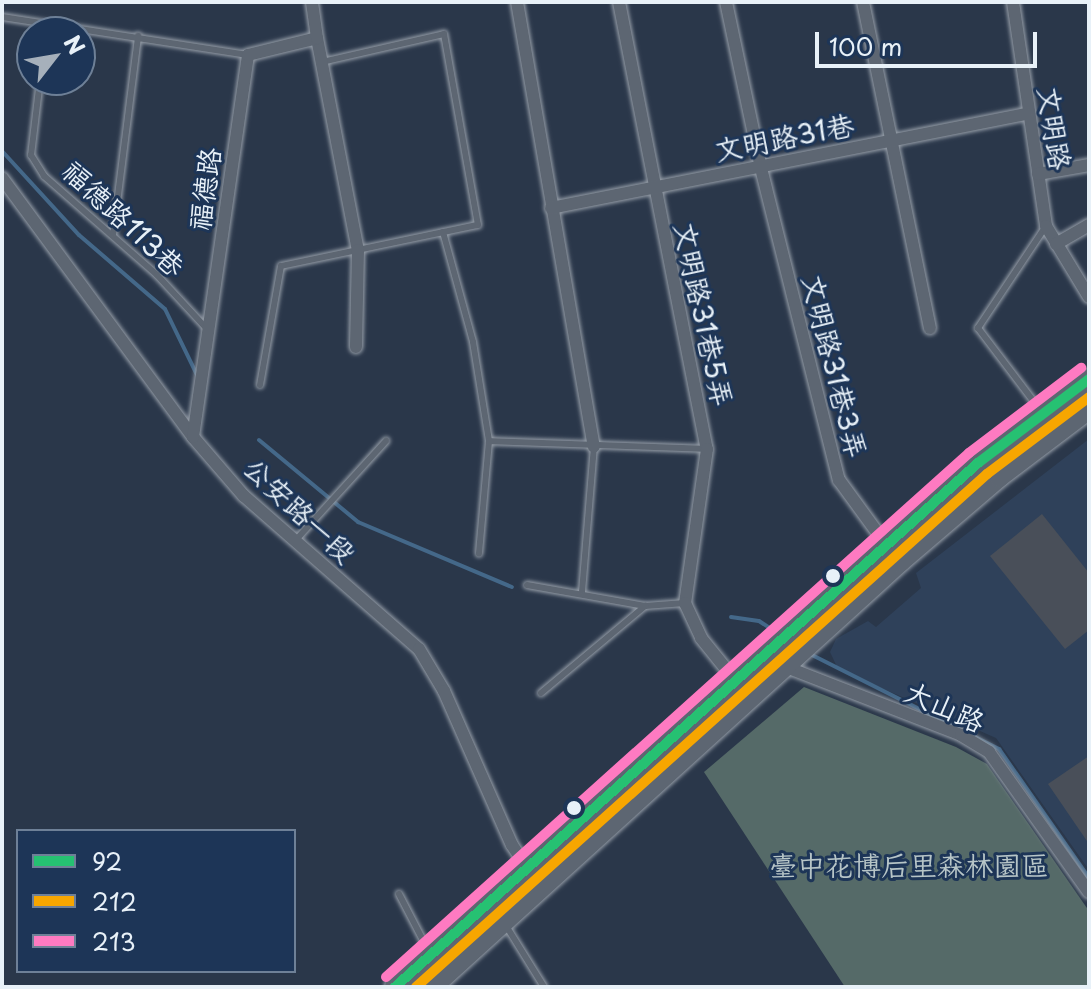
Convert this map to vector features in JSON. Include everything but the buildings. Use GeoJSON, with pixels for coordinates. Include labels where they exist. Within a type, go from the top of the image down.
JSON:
{"type":"FeatureCollection","features":[{"type":"Feature","properties":{"kind":"main road"},"geometry":{"type":"LineString","coordinates":[[395,987],[886,546],[1041,411],[1089,379]]}},
{"type":"Feature","properties":{"kind":"main road"},"geometry":{"type":"LineString","coordinates":[[432,987],[901,561],[1089,409]]}},
{"type":"Feature","properties":{"kind":"street"},"geometry":{"type":"LineString","coordinates":[[312,2],[358,250],[356,347]]}},
{"type":"Feature","properties":{"kind":"street"},"geometry":{"type":"LineString","coordinates":[[517,2],[594,446]]}},
{"type":"Feature","properties":{"kind":"street","name":"文明路31巷5弄"},"geometry":{"type":"LineString","coordinates":[[619,2],[707,449],[685,603]]}},
{"type":"Feature","properties":{"kind":"street","name":"文明路31巷3弄"},"geometry":{"type":"LineString","coordinates":[[726,2],[760,164],[839,480],[886,546],[901,561]]}},
{"type":"Feature","properties":{"kind":"street"},"geometry":{"type":"LineString","coordinates":[[863,2],[888,142],[930,328]]}},
{"type":"Feature","properties":{"kind":"street","name":"文明路"},"geometry":{"type":"LineString","coordinates":[[1013,2],[1027,114],[1046,226],[1089,297]]}},
{"type":"Feature","properties":{"kind":"street"},"geometry":{"type":"LineString","coordinates":[[248,55],[317,38]]}},
{"type":"Feature","properties":{"kind":"street","name":"福德路"},"geometry":{"type":"LineString","coordinates":[[193,437],[248,55]]}},
{"type":"Feature","properties":{"kind":"street","name":"文明路31巷"},"geometry":{"type":"LineString","coordinates":[[551,208],[760,164],[1027,114]]}},
{"type":"Feature","properties":{"kind":"street"},"geometry":{"type":"LineString","coordinates":[[1038,174],[1089,165]]}},
{"type":"Feature","properties":{"kind":"street","name":"公安路一段"},"geometry":{"type":"LineString","coordinates":[[2,178],[193,437],[244,496],[419,649],[444,691],[524,869],[540,887]]}},
{"type":"Feature","properties":{"kind":"street"},"geometry":{"type":"LineString","coordinates":[[1056,244],[1089,225]]}},
{"type":"Feature","properties":{"kind":"street"},"geometry":{"type":"LineString","coordinates":[[685,603],[701,638],[751,700]]}},
{"type":"Feature","properties":{"kind":"street","name":"大山路"},"geometry":{"type":"LineString","coordinates":[[770,652],[786,667],[961,735],[989,752],[1089,892]]}},
{"type":"Feature","properties":{"kind":"lane"},"geometry":{"type":"LineString","coordinates":[[96,33],[138,36],[248,55]]}},
{"type":"Feature","properties":{"kind":"lane"},"geometry":{"type":"LineString","coordinates":[[260,385],[281,266],[478,225],[444,34],[322,62]]}},
{"type":"Feature","properties":{"kind":"lane"},"geometry":{"type":"LineString","coordinates":[[113,235],[138,36]]}},
{"type":"Feature","properties":{"kind":"lane","name":"福德路113巷"},"geometry":{"type":"LineString","coordinates":[[38,96],[31,155],[44,176],[113,235],[209,332]]}},
{"type":"Feature","properties":{"kind":"lane"},"geometry":{"type":"LineString","coordinates":[[1046,226],[978,328],[1041,411],[1070,423]]}},
{"type":"Feature","properties":{"kind":"lane"},"geometry":{"type":"LineString","coordinates":[[443,232],[473,342],[489,441],[479,554]]}},
{"type":"Feature","properties":{"kind":"lane"},"geometry":{"type":"LineString","coordinates":[[294,542],[386,441]]}},
{"type":"Feature","properties":{"kind":"lane"},"geometry":{"type":"LineString","coordinates":[[489,441],[707,449]]}},
{"type":"Feature","properties":{"kind":"lane"},"geometry":{"type":"LineString","coordinates":[[582,592],[594,446]]}},
{"type":"Feature","properties":{"kind":"lane"},"geometry":{"type":"LineString","coordinates":[[527,585],[582,592],[645,606],[685,603]]}},
{"type":"Feature","properties":{"kind":"lane"},"geometry":{"type":"LineString","coordinates":[[541,693],[645,606]]}},
{"type":"Feature","properties":{"kind":"lane"},"geometry":{"type":"LineString","coordinates":[[399,894],[430,954]]}},
{"type":"Feature","properties":{"kind":"lane"},"geometry":{"type":"LineString","coordinates":[[504,921],[544,987]]}},
{"type":"Feature","properties":{"kind":"shaded area"},"geometry":{"type":"Polygon","coordinates":[[[1089,439],[1089,870],[996,738],[838,669],[830,652],[836,639],[868,621],[876,627],[921,588],[916,573],[1089,439]]]}},
{"type":"Feature","properties":{"kind":"green space","name":"臺中花博后里森林園區"},"geometry":{"type":"Polygon","coordinates":[[[804,687],[956,747],[987,764],[1089,911],[1089,987],[845,987],[704,772],[804,687]]]}},
{"type":"Feature","properties":{"kind":"waterway"},"geometry":{"type":"LineString","coordinates":[[2,151],[79,235],[165,309],[198,377]]}},
{"type":"Feature","properties":{"kind":"waterway"},"geometry":{"type":"LineString","coordinates":[[259,440],[358,522],[512,587]]}},
{"type":"Feature","properties":{"kind":"waterway"},"geometry":{"type":"LineString","coordinates":[[731,617],[759,621],[779,634]]}},
{"type":"Feature","properties":{"kind":"waterway"},"geometry":{"type":"LineString","coordinates":[[810,654],[999,749],[1089,878]]}},
{"type":"Feature","properties":{"kind":"transit line","name":"213"},"geometry":{"type":"LineString","coordinates":[[386,977],[969,453],[1081,368]]}},
{"type":"Feature","properties":{"kind":"transit line","name":"92"},"geometry":{"type":"LineString","coordinates":[[395,987],[978,463],[1089,379]]}},
{"type":"Feature","properties":{"kind":"transit line","name":"212"},"geometry":{"type":"LineString","coordinates":[[416,987],[987,474],[1089,397]]}}]}
